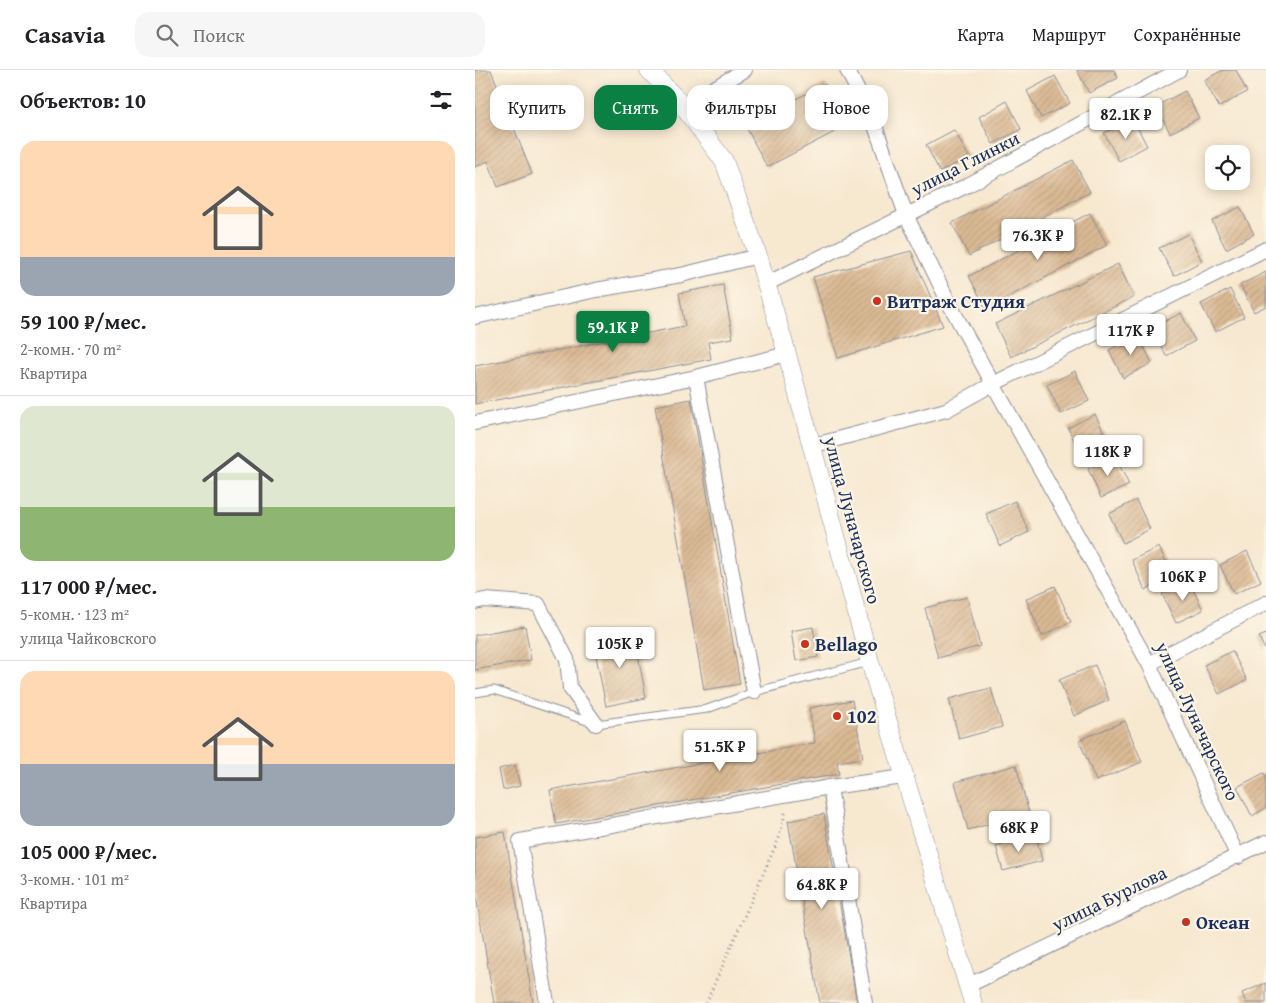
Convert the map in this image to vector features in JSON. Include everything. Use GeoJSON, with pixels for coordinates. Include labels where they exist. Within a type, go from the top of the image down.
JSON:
{"type":"FeatureCollection","features":[{"type":"Feature","properties":{"kind":"street","name":"улица Луначарского"},"geometry":{"type":"LineString","coordinates":[[649,70],[683,106],[723,161],[758,256],[787,354],[869,662],[973,1003]]}},
{"type":"Feature","properties":{"kind":"street"},"geometry":{"type":"LineString","coordinates":[[683,106],[745,70]]}},
{"type":"Feature","properties":{"kind":"street","name":"улица Луначарского"},"geometry":{"type":"LineString","coordinates":[[847,70],[873,120],[906,215],[993,384],[1149,664],[1238,857]]}},
{"type":"Feature","properties":{"kind":"street","name":"улица Глинки"},"geometry":{"type":"LineString","coordinates":[[766,284],[967,185],[1179,70]]}},
{"type":"Feature","properties":{"kind":"street"},"geometry":{"type":"LineString","coordinates":[[811,446],[946,410],[993,384],[1266,249]]}},
{"type":"Feature","properties":{"kind":"street"},"geometry":{"type":"LineString","coordinates":[[475,317],[596,290],[681,275],[758,256]]}},
{"type":"Feature","properties":{"kind":"street"},"geometry":{"type":"LineString","coordinates":[[475,424],[787,354]]}},
{"type":"Feature","properties":{"kind":"street"},"geometry":{"type":"LineString","coordinates":[[695,376],[754,692]]}},
{"type":"Feature","properties":{"kind":"street"},"geometry":{"type":"LineString","coordinates":[[475,602],[484,600],[538,604],[567,659],[570,688],[596,724]]}},
{"type":"Feature","properties":{"kind":"street"},"geometry":{"type":"LineString","coordinates":[[1149,664],[1266,603]]}},
{"type":"Feature","properties":{"kind":"street"},"geometry":{"type":"LineString","coordinates":[[547,1003],[520,841],[830,787],[904,777]]}},
{"type":"Feature","properties":{"kind":"street"},"geometry":{"type":"LineString","coordinates":[[830,787],[865,1003]]}},
{"type":"Feature","properties":{"kind":"street","name":"улица Бурлова"},"geometry":{"type":"LineString","coordinates":[[967,986],[1266,842]]}},
{"type":"Feature","properties":{"kind":"lane"},"geometry":{"type":"LineString","coordinates":[[475,693],[494,690],[596,724],[707,709],[754,692],[869,662]]}},
{"type":"Feature","properties":{"kind":"path"},"geometry":{"type":"LineString","coordinates":[[707,1003],[779,838],[789,794]]}},
{"type":"Feature","properties":{"kind":"building"},"geometry":{"type":"Polygon","coordinates":[[[475,70],[491,70],[497,85],[490,85],[490,130],[515,130],[532,174],[498,187],[488,161],[475,167],[475,70]]]}},
{"type":"Feature","properties":{"kind":"building"},"geometry":{"type":"Polygon","coordinates":[[[1077,70],[1114,70],[1118,78],[1089,93],[1077,70]]]}},
{"type":"Feature","properties":{"kind":"building"},"geometry":{"type":"Polygon","coordinates":[[[1223,70],[1236,70],[1247,92],[1219,107],[1204,80],[1223,70]]]}},
{"type":"Feature","properties":{"kind":"building"},"geometry":{"type":"Polygon","coordinates":[[[1055,76],[1070,103],[1041,118],[1027,91],[1055,76]]]}},
{"type":"Feature","properties":{"kind":"building"},"geometry":{"type":"Polygon","coordinates":[[[1185,91],[1199,118],[1170,133],[1156,106],[1185,91]]]}},
{"type":"Feature","properties":{"kind":"building"},"geometry":{"type":"Polygon","coordinates":[[[805,94],[805,130],[838,130],[767,167],[748,130],[795,130],[795,99],[805,94]]]}},
{"type":"Feature","properties":{"kind":"building"},"geometry":{"type":"Polygon","coordinates":[[[1007,101],[1021,129],[993,144],[979,117],[1007,101]]]}},
{"type":"Feature","properties":{"kind":"building"},"geometry":{"type":"Polygon","coordinates":[[[1133,119],[1147,146],[1119,161],[1104,133],[1133,119]]]}},
{"type":"Feature","properties":{"kind":"building"},"geometry":{"type":"Polygon","coordinates":[[[954,130],[969,157],[940,172],[926,145],[954,130]]]}},
{"type":"Feature","properties":{"kind":"building"},"geometry":{"type":"Polygon","coordinates":[[[1073,160],[1090,192],[969,256],[952,223],[1073,160]]]}},
{"type":"Feature","properties":{"kind":"building"},"geometry":{"type":"Polygon","coordinates":[[[1240,207],[1254,234],[1226,249],[1212,221],[1240,207]]]}},
{"type":"Feature","properties":{"kind":"building"},"geometry":{"type":"Polygon","coordinates":[[[1090,213],[1107,245],[986,309],[969,276],[1090,213]]]}},
{"type":"Feature","properties":{"kind":"building"},"geometry":{"type":"Polygon","coordinates":[[[1188,234],[1202,261],[1174,276],[1159,248],[1188,234]]]}},
{"type":"Feature","properties":{"kind":"building","name":"Витраж Студия"},"geometry":{"type":"Polygon","coordinates":[[[911,251],[943,326],[838,358],[813,277],[911,251]]]}},
{"type":"Feature","properties":{"kind":"building"},"geometry":{"type":"Polygon","coordinates":[[[1118,264],[1134,297],[1011,357],[995,324],[1118,264]]]}},
{"type":"Feature","properties":{"kind":"building"},"geometry":{"type":"Polygon","coordinates":[[[1266,272],[1266,306],[1254,312],[1240,285],[1266,272]]]}},
{"type":"Feature","properties":{"kind":"building"},"geometry":{"type":"Polygon","coordinates":[[[723,285],[733,338],[708,342],[711,359],[475,404],[475,366],[685,326],[679,293],[723,285]]]}},
{"type":"Feature","properties":{"kind":"building"},"geometry":{"type":"Polygon","coordinates":[[[1230,289],[1244,317],[1215,332],[1201,304],[1230,289]]]}},
{"type":"Feature","properties":{"kind":"building"},"geometry":{"type":"Polygon","coordinates":[[[1181,313],[1195,341],[1166,356],[1152,328],[1181,313]]]}},
{"type":"Feature","properties":{"kind":"building"},"geometry":{"type":"Polygon","coordinates":[[[1138,335],[1152,363],[1123,378],[1109,350],[1138,335]]]}},
{"type":"Feature","properties":{"kind":"building"},"geometry":{"type":"Polygon","coordinates":[[[1075,371],[1089,401],[1061,414],[1047,385],[1075,371]]]}},
{"type":"Feature","properties":{"kind":"building"},"geometry":{"type":"Polygon","coordinates":[[[691,399],[740,684],[704,690],[655,406],[691,399]]]}},
{"type":"Feature","properties":{"kind":"building"},"geometry":{"type":"Polygon","coordinates":[[[1095,414],[1109,443],[1082,457],[1068,428],[1095,414]]]}},
{"type":"Feature","properties":{"kind":"building"},"geometry":{"type":"Polygon","coordinates":[[[1115,456],[1129,485],[1101,498],[1088,469],[1115,456]]]}},
{"type":"Feature","properties":{"kind":"building"},"geometry":{"type":"Polygon","coordinates":[[[1136,500],[1150,529],[1123,543],[1109,514],[1136,500]]]}},
{"type":"Feature","properties":{"kind":"building"},"geometry":{"type":"Polygon","coordinates":[[[1015,501],[1029,532],[1000,546],[986,514],[1015,501]]]}},
{"type":"Feature","properties":{"kind":"building"},"geometry":{"type":"Polygon","coordinates":[[[1159,547],[1173,576],[1145,590],[1132,560],[1159,547]]]}},
{"type":"Feature","properties":{"kind":"building"},"geometry":{"type":"Polygon","coordinates":[[[1247,551],[1261,581],[1234,594],[1220,565],[1247,551]]]}},
{"type":"Feature","properties":{"kind":"building"},"geometry":{"type":"Polygon","coordinates":[[[1189,581],[1203,610],[1176,623],[1162,594],[1189,581]]]}},
{"type":"Feature","properties":{"kind":"building"},"geometry":{"type":"Polygon","coordinates":[[[1055,586],[1071,622],[1042,636],[1026,599],[1055,586]]]}},
{"type":"Feature","properties":{"kind":"building"},"geometry":{"type":"Polygon","coordinates":[[[967,597],[980,646],[938,658],[925,608],[967,597]]]}},
{"type":"Feature","properties":{"kind":"building"},"geometry":{"type":"Polygon","coordinates":[[[525,626],[531,660],[475,670],[475,635],[525,626]]]}},
{"type":"Feature","properties":{"kind":"building","name":"Bellago"},"geometry":{"type":"Polygon","coordinates":[[[813,627],[818,657],[796,661],[791,631],[813,627]]]}},
{"type":"Feature","properties":{"kind":"building"},"geometry":{"type":"Polygon","coordinates":[[[634,633],[646,698],[606,706],[593,641],[634,633]]]}},
{"type":"Feature","properties":{"kind":"building"},"geometry":{"type":"Polygon","coordinates":[[[1266,634],[1266,652],[1259,637],[1266,634]]]}},
{"type":"Feature","properties":{"kind":"building"},"geometry":{"type":"Polygon","coordinates":[[[1232,651],[1247,680],[1219,694],[1204,665],[1232,651]]]}},
{"type":"Feature","properties":{"kind":"building"},"geometry":{"type":"Polygon","coordinates":[[[1095,665],[1109,700],[1074,716],[1059,680],[1095,665]]]}},
{"type":"Feature","properties":{"kind":"building"},"geometry":{"type":"Polygon","coordinates":[[[991,688],[1002,727],[959,739],[949,699],[991,688]]]}},
{"type":"Feature","properties":{"kind":"building"},"geometry":{"type":"Polygon","coordinates":[[[852,700],[863,758],[837,762],[839,774],[556,824],[550,790],[815,743],[809,708],[852,700]]]}},
{"type":"Feature","properties":{"kind":"building"},"geometry":{"type":"Polygon","coordinates":[[[1125,721],[1142,762],[1096,781],[1079,740],[1125,721]]]}},
{"type":"Feature","properties":{"kind":"building"},"geometry":{"type":"Polygon","coordinates":[[[515,765],[520,786],[503,790],[499,769],[515,765]]]}},
{"type":"Feature","properties":{"kind":"building"},"geometry":{"type":"Polygon","coordinates":[[[1016,765],[1029,813],[968,830],[955,782],[1016,765]]]}},
{"type":"Feature","properties":{"kind":"building"},"geometry":{"type":"Polygon","coordinates":[[[1264,773],[1266,776],[1266,808],[1252,816],[1237,787],[1264,773]]]}},
{"type":"Feature","properties":{"kind":"building"},"geometry":{"type":"Polygon","coordinates":[[[824,814],[857,1003],[820,1003],[788,821],[824,814]]]}},
{"type":"Feature","properties":{"kind":"building"},"geometry":{"type":"Polygon","coordinates":[[[505,832],[533,1003],[494,1003],[475,889],[475,837],[505,832]]]}},
{"type":"Feature","properties":{"kind":"building"},"geometry":{"type":"Polygon","coordinates":[[[1036,835],[1042,861],[1003,871],[996,846],[1036,835]]]}},
{"type":"Feature","properties":{"kind":"building"},"geometry":{"type":"Polygon","coordinates":[[[1266,983],[1266,1003],[1246,1003],[1242,993],[1266,983]]]}},
{"type":"Feature","properties":{"kind":"place","name":"Витраж Студия"},"geometry":{"type":"Point","coordinates":[877,301]}},
{"type":"Feature","properties":{"kind":"place","name":"Bellago"},"geometry":{"type":"Point","coordinates":[805,644]}},
{"type":"Feature","properties":{"kind":"place","name":"102"},"geometry":{"type":"Point","coordinates":[837,716]}},
{"type":"Feature","properties":{"kind":"place","name":"Океан"},"geometry":{"type":"Point","coordinates":[1186,922]}}]}
